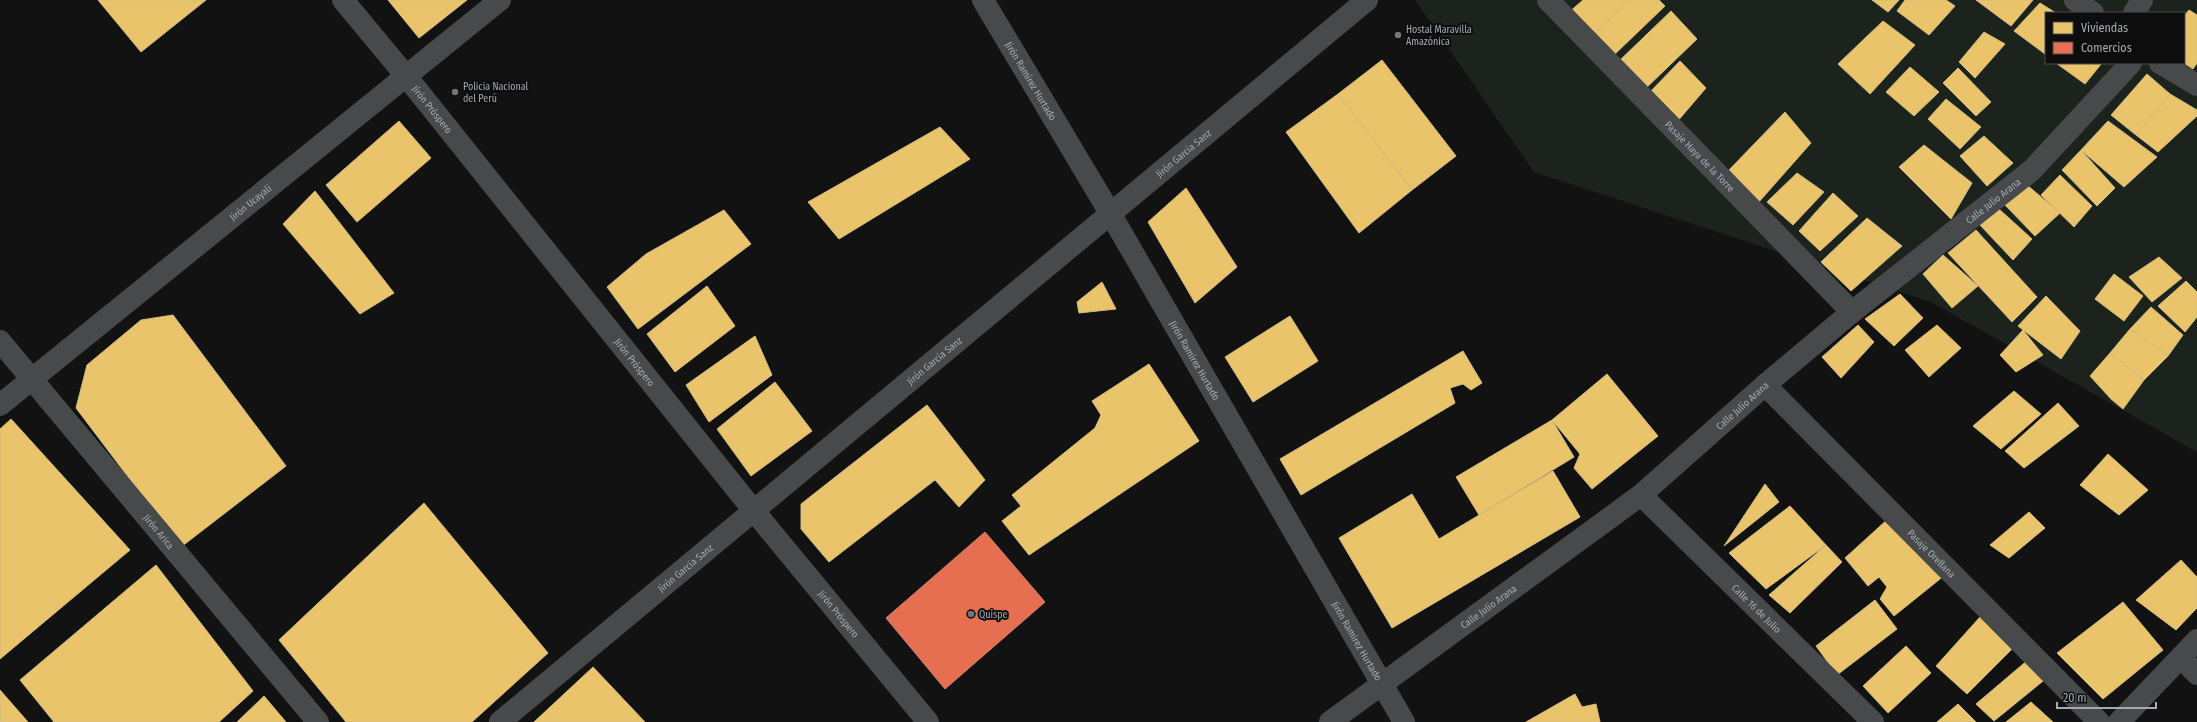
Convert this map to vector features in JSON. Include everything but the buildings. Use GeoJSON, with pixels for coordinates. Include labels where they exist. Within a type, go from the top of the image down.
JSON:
{"type":"FeatureCollection","features":[{"type":"Feature","properties":{"kind":"street","name":"Jirón Próspero"},"geometry":{"type":"LineString","coordinates":[[343,0],[406,76],[754,511],[928,722]]}},
{"type":"Feature","properties":{"kind":"street","name":"Jirón Ucayali"},"geometry":{"type":"LineString","coordinates":[[0,405],[31,378],[500,0]]}},
{"type":"Feature","properties":{"kind":"street","name":"Jirón Ramírez Hurtado"},"geometry":{"type":"LineString","coordinates":[[983,0],[1110,213],[1404,722]]}},
{"type":"Feature","properties":{"kind":"street","name":"Jirón García Sanz"},"geometry":{"type":"LineString","coordinates":[[500,722],[1110,213],[1368,0]]}},
{"type":"Feature","properties":{"kind":"street","name":"Pasaje Haya de la Torre"},"geometry":{"type":"LineString","coordinates":[[1548,0],[1852,312]]}},
{"type":"Feature","properties":{"kind":"street"},"geometry":{"type":"LineString","coordinates":[[2075,0],[2092,12]]}},
{"type":"Feature","properties":{"kind":"street"},"geometry":{"type":"LineString","coordinates":[[2135,12],[2142,0]]}},
{"type":"Feature","properties":{"kind":"street","name":"Calle Julio Arana"},"geometry":{"type":"LineString","coordinates":[[1330,722],[1382,686],[1641,496],[1765,385],[1852,312],[2032,170],[2130,64]]}},
{"type":"Feature","properties":{"kind":"street"},"geometry":{"type":"LineString","coordinates":[[2162,64],[2197,85]]}},
{"type":"Feature","properties":{"kind":"street","name":"Jirón Arica"},"geometry":{"type":"LineString","coordinates":[[0,341],[318,722]]}},
{"type":"Feature","properties":{"kind":"street","name":"Pasaje Orellana"},"geometry":{"type":"LineString","coordinates":[[1765,385],[2099,722]]}},
{"type":"Feature","properties":{"kind":"street","name":"Calle 16 de Julio"},"geometry":{"type":"LineString","coordinates":[[1641,496],[1873,722]]}},
{"type":"Feature","properties":{"kind":"street"},"geometry":{"type":"LineString","coordinates":[[2119,722],[2197,640]]}},
{"type":"Feature","properties":{"kind":"street"},"geometry":{"type":"LineString","coordinates":[[2181,658],[2197,674]]}},
{"type":"Feature","properties":{"kind":"shaded area"},"geometry":{"type":"Polygon","coordinates":[[[1415,0],[2197,0],[2197,452],[1931,302],[1534,172],[1415,0]]]}},
{"type":"Feature","properties":{"kind":"place","name":"Hostal Maravilla Amazónica"},"geometry":{"type":"Point","coordinates":[1398,35]}},
{"type":"Feature","properties":{"kind":"place","name":"Policia Nacional del Perú"},"geometry":{"type":"Point","coordinates":[455,92]}},
{"type":"Feature","properties":{"kind":"place","name":"Quispe"},"geometry":{"type":"Point","coordinates":[971,614]}}]}
